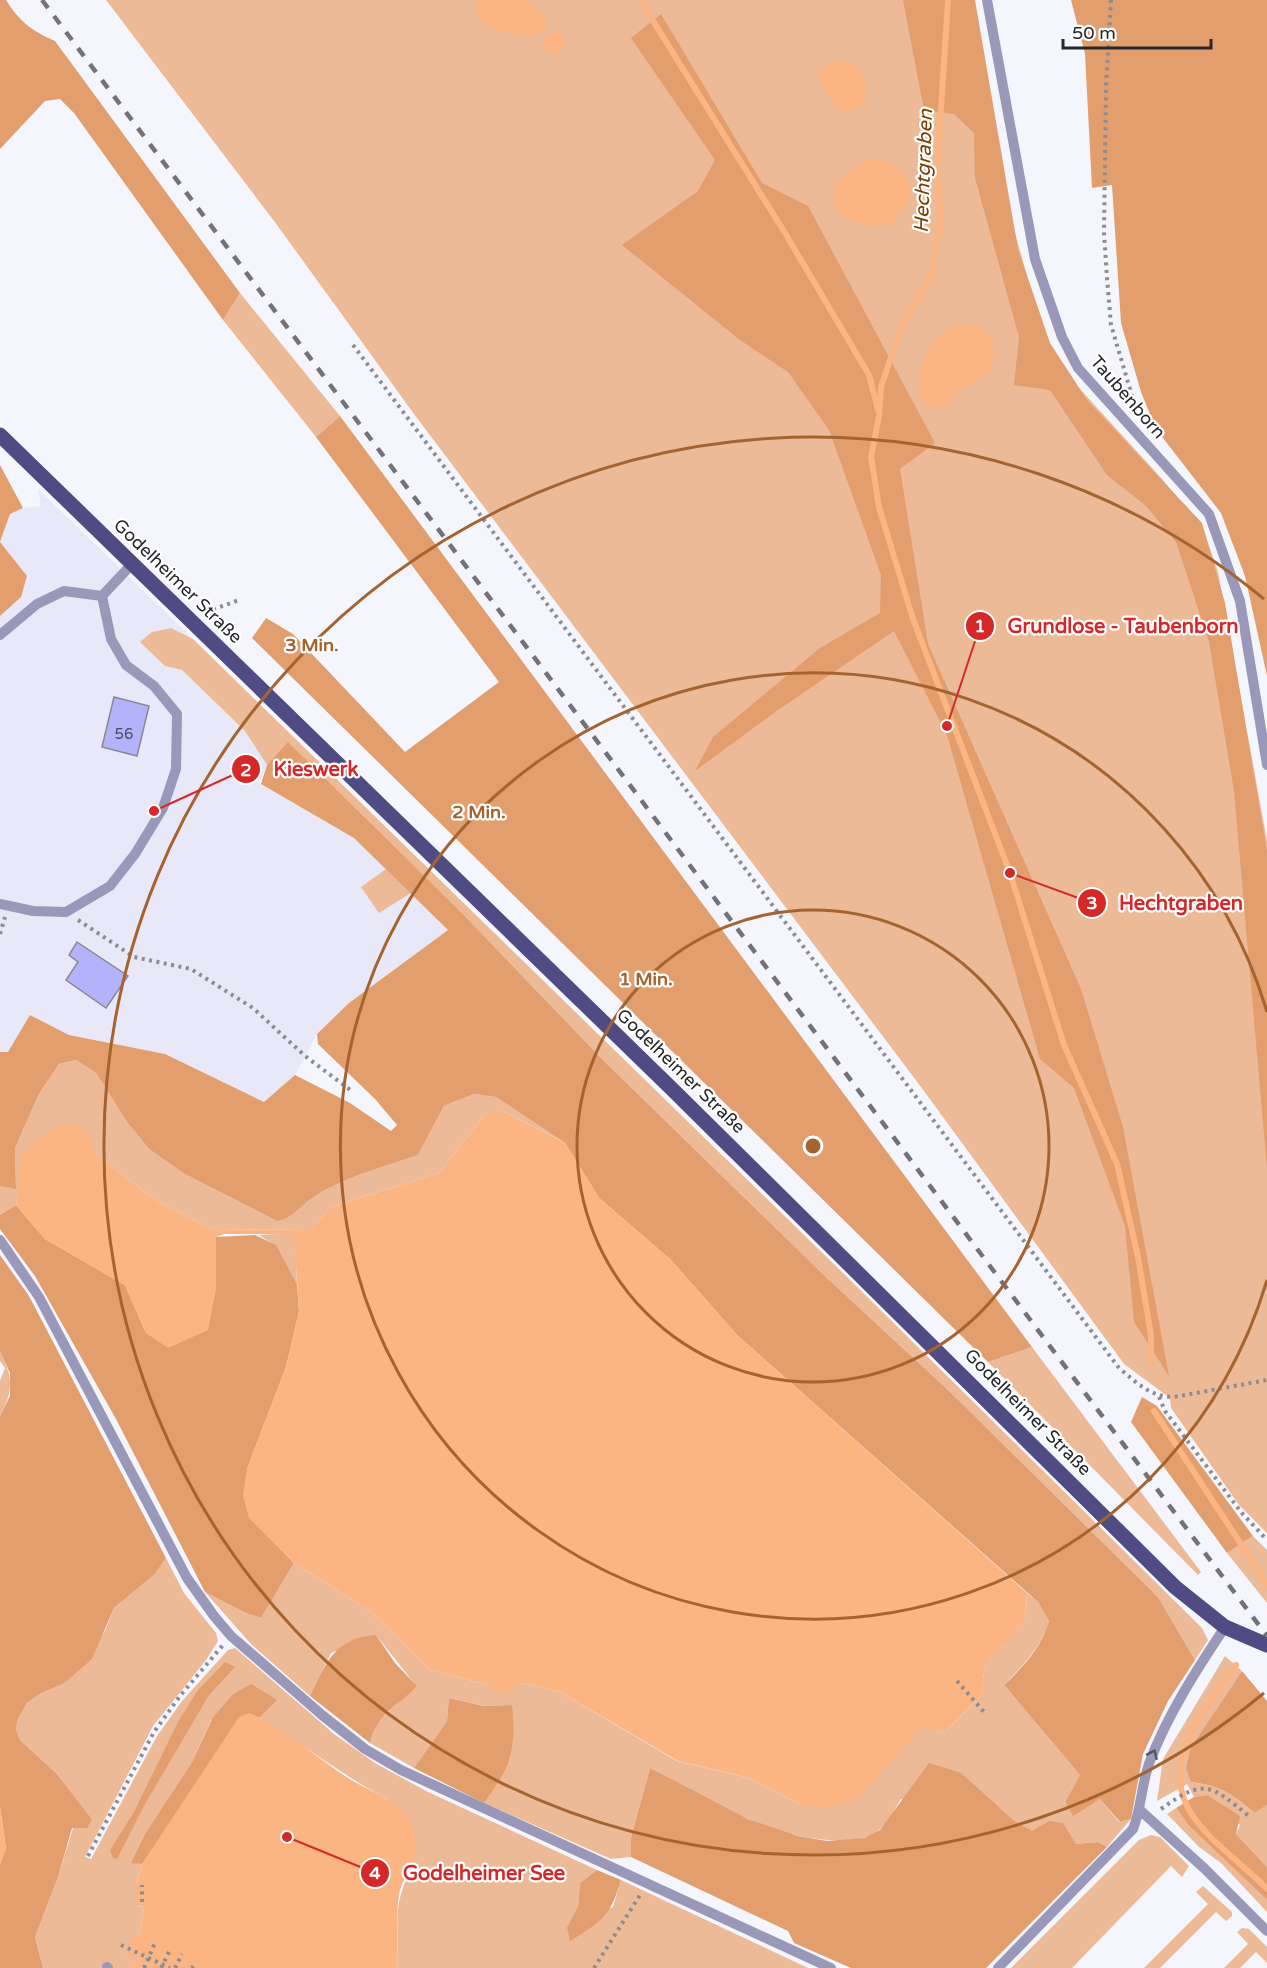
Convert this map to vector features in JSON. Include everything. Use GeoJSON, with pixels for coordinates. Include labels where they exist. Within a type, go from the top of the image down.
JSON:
{"type":"FeatureCollection","features":[{"type":"Feature","properties":{"kind":"main road","name":"Godelheimer Straße"},"geometry":{"type":"LineString","coordinates":[[0,435],[648,1065],[1175,1587],[1225,1627],[1267,1645]]}},
{"type":"Feature","properties":{"kind":"lane","name":"Taubenborn"},"geometry":{"type":"LineString","coordinates":[[987,0],[1035,259],[1062,337],[1078,368],[1209,514],[1240,601],[1267,765]]}},
{"type":"Feature","properties":{"kind":"lane"},"geometry":{"type":"LineString","coordinates":[[102,596],[132,564]]}},
{"type":"Feature","properties":{"kind":"lane"},"geometry":{"type":"LineString","coordinates":[[0,636],[37,604],[64,591],[102,596]]}},
{"type":"Feature","properties":{"kind":"lane"},"geometry":{"type":"LineString","coordinates":[[0,904],[33,911],[66,912],[110,886],[135,854],[163,808],[176,769],[177,714],[154,686],[126,665],[111,639],[102,596]]}},
{"type":"Feature","properties":{"kind":"lane"},"geometry":{"type":"LineString","coordinates":[[0,1240],[39,1297],[187,1578],[231,1635],[365,1749],[437,1788],[831,1968]]}},
{"type":"Feature","properties":{"kind":"lane"},"geometry":{"type":"LineString","coordinates":[[998,1968],[1133,1829],[1141,1811],[1149,1763],[1170,1720],[1225,1627]]}},
{"type":"Feature","properties":{"kind":"lane"},"geometry":{"type":"LineString","coordinates":[[1141,1811],[1205,1869],[1267,1931]]}},
{"type":"Feature","properties":{"kind":"path"},"geometry":{"type":"LineString","coordinates":[[1111,0],[1106,87],[1104,232],[1107,278],[1111,325],[1140,419]]}},
{"type":"Feature","properties":{"kind":"path"},"geometry":{"type":"LineString","coordinates":[[353,345],[1119,1368],[1142,1388],[1159,1397],[1174,1398],[1267,1380]]}},
{"type":"Feature","properties":{"kind":"path"},"geometry":{"type":"LineString","coordinates":[[188,618],[239,600]]}},
{"type":"Feature","properties":{"kind":"path"},"geometry":{"type":"LineString","coordinates":[[66,912],[134,957],[191,969],[253,1008],[305,1056],[352,1092]]}},
{"type":"Feature","properties":{"kind":"path"},"geometry":{"type":"LineString","coordinates":[[1159,1397],[1165,1411],[1241,1512],[1267,1540]]}},
{"type":"Feature","properties":{"kind":"path"},"geometry":{"type":"LineString","coordinates":[[88,1856],[154,1732],[180,1696],[231,1635]]}},
{"type":"Feature","properties":{"kind":"path"},"geometry":{"type":"LineString","coordinates":[[957,1681],[984,1712]]}},
{"type":"Feature","properties":{"kind":"path"},"geometry":{"type":"LineString","coordinates":[[1176,1798],[1194,1788],[1212,1790],[1226,1797],[1250,1817]]}},
{"type":"Feature","properties":{"kind":"path"},"geometry":{"type":"LineString","coordinates":[[594,1968],[646,1884]]}},
{"type":"Feature","properties":{"kind":"path"},"geometry":{"type":"LineString","coordinates":[[142,1885],[142,1902]]}},
{"type":"Feature","properties":{"kind":"path"},"geometry":{"type":"LineString","coordinates":[[144,1968],[155,1943]]}},
{"type":"Feature","properties":{"kind":"path"},"geometry":{"type":"LineString","coordinates":[[121,1945],[170,1968]]}},
{"type":"Feature","properties":{"kind":"path"},"geometry":{"type":"LineString","coordinates":[[162,1966],[170,1950]]}},
{"type":"Feature","properties":{"kind":"path"},"geometry":{"type":"LineString","coordinates":[[175,1968],[182,1954]]}},
{"type":"Feature","properties":{"kind":"shaded area"},"geometry":{"type":"Polygon","coordinates":[[[0,0],[6,0],[21,20],[55,41],[240,293],[223,320],[74,113],[60,99],[45,101],[0,149],[0,0]]]}},
{"type":"Feature","properties":{"kind":"shaded area"},"geometry":{"type":"Polygon","coordinates":[[[106,0],[972,0],[1002,186],[1049,355],[1163,480],[1204,531],[1218,572],[1267,841],[1267,1533],[1239,1505],[1171,1408],[1170,1398],[1124,1364],[918,1083],[414,414],[277,225],[106,0]]]}},
{"type":"Feature","properties":{"kind":"shaded area"},"geometry":{"type":"Polygon","coordinates":[[[478,0],[527,0],[544,16],[546,29],[528,35],[496,30],[487,25],[474,11],[478,0]]]}},
{"type":"Feature","properties":{"kind":"shaded area"},"geometry":{"type":"Polygon","coordinates":[[[903,0],[975,0],[1018,249],[1050,343],[1087,400],[1202,523],[1225,603],[1267,851],[1267,1168],[1234,791],[1209,642],[1176,542],[1145,505],[1107,475],[1050,390],[1014,385],[1019,337],[975,178],[974,133],[954,114],[924,110],[903,0]]]}},
{"type":"Feature","properties":{"kind":"shaded area"},"geometry":{"type":"Polygon","coordinates":[[[1071,0],[1267,0],[1267,676],[1245,576],[1221,513],[1156,429],[1141,392],[1121,323],[1112,185],[1092,188],[1085,54],[1071,0]]]}},
{"type":"Feature","properties":{"kind":"shaded area"},"geometry":{"type":"Polygon","coordinates":[[[661,14],[762,183],[808,206],[935,443],[900,469],[928,644],[1081,989],[1123,1127],[1169,1376],[1134,1322],[1125,1226],[1074,1088],[1040,1059],[947,735],[894,631],[778,710],[695,771],[713,737],[820,648],[880,613],[881,575],[829,430],[788,372],[740,340],[622,245],[698,191],[715,160],[631,38],[661,14]]]}},
{"type":"Feature","properties":{"kind":"shaded area"},"geometry":{"type":"Polygon","coordinates":[[[554,32],[562,35],[565,43],[562,51],[554,54],[546,51],[543,43],[546,35],[554,32]]]}},
{"type":"Feature","properties":{"kind":"shaded area"},"geometry":{"type":"Polygon","coordinates":[[[848,61],[859,70],[864,78],[866,102],[847,112],[832,102],[819,74],[827,63],[848,61]]]}},
{"type":"Feature","properties":{"kind":"shaded area"},"geometry":{"type":"Polygon","coordinates":[[[875,158],[899,168],[911,192],[905,206],[891,222],[875,227],[841,216],[834,202],[834,186],[851,168],[875,158]]]}},
{"type":"Feature","properties":{"kind":"shaded area"},"geometry":{"type":"Polygon","coordinates":[[[240,293],[340,416],[316,437],[223,320],[240,293]]]}},
{"type":"Feature","properties":{"kind":"shaded area"},"geometry":{"type":"Polygon","coordinates":[[[966,325],[980,326],[993,342],[995,356],[989,364],[989,372],[960,390],[944,408],[925,406],[920,398],[919,377],[932,344],[947,330],[966,325]]]}},
{"type":"Feature","properties":{"kind":"shaded area"},"geometry":{"type":"Polygon","coordinates":[[[340,416],[1032,1347],[988,1362],[252,638],[266,618],[293,634],[405,752],[499,682],[316,437],[340,416]]]}},
{"type":"Feature","properties":{"kind":"shaded area"},"geometry":{"type":"Polygon","coordinates":[[[0,465],[23,508],[10,514],[0,542],[0,465]]]}},
{"type":"Feature","properties":{"kind":"shaded area"},"geometry":{"type":"Polygon","coordinates":[[[38,489],[193,639],[171,628],[165,666],[182,670],[245,731],[267,765],[259,783],[354,837],[386,869],[361,887],[379,912],[411,893],[448,930],[349,1003],[317,1034],[295,1075],[265,1102],[165,1054],[69,1035],[30,1015],[8,1053],[0,1052],[0,616],[21,597],[27,577],[0,542],[10,514],[23,508],[41,506],[38,489]]]}},
{"type":"Feature","properties":{"kind":"shaded area"},"geometry":{"type":"Polygon","coordinates":[[[0,542],[27,576],[21,597],[0,616],[0,542]]]}},
{"type":"Feature","properties":{"kind":"shaded area"},"geometry":{"type":"Polygon","coordinates":[[[171,628],[193,639],[841,1271],[1202,1628],[1208,1640],[1195,1660],[1158,1597],[947,1389],[828,1279],[606,1063],[462,913],[288,743],[267,765],[245,731],[182,670],[165,666],[140,642],[152,632],[171,628]]]}},
{"type":"Feature","properties":{"kind":"shaded area"},"geometry":{"type":"Polygon","coordinates":[[[288,742],[462,913],[606,1063],[828,1279],[947,1389],[1158,1597],[1195,1660],[1168,1701],[1143,1754],[1131,1819],[1120,1822],[1100,1799],[1073,1816],[1065,1802],[1080,1775],[1004,1685],[1031,1656],[1046,1631],[1049,1621],[1038,1602],[737,1335],[671,1260],[599,1198],[565,1143],[496,1097],[474,1094],[444,1106],[418,1155],[362,1174],[323,1191],[291,1216],[277,1221],[183,1173],[149,1149],[127,1122],[96,1073],[76,1060],[59,1064],[39,1094],[15,1148],[16,1189],[0,1186],[0,1052],[8,1052],[30,1015],[69,1035],[165,1054],[264,1102],[295,1075],[350,1103],[391,1131],[397,1125],[375,1099],[318,1044],[317,1034],[349,1003],[448,930],[354,838],[261,784],[267,765],[288,742]]]}},
{"type":"Feature","properties":{"kind":"shaded area"},"geometry":{"type":"Polygon","coordinates":[[[386,869],[411,893],[379,913],[361,887],[386,869]]]}},
{"type":"Feature","properties":{"kind":"shaded area"},"geometry":{"type":"Polygon","coordinates":[[[76,1060],[96,1073],[127,1122],[149,1149],[183,1173],[277,1221],[291,1216],[323,1191],[362,1174],[418,1155],[444,1106],[474,1094],[496,1097],[565,1143],[503,1111],[482,1118],[439,1173],[331,1207],[312,1229],[213,1230],[155,1200],[95,1153],[23,1153],[16,1205],[0,1215],[0,1186],[16,1188],[15,1148],[39,1094],[59,1064],[76,1060]]]}},
{"type":"Feature","properties":{"kind":"shaded area"},"geometry":{"type":"Polygon","coordinates":[[[503,1111],[565,1143],[599,1198],[671,1260],[737,1335],[1027,1593],[1026,1615],[1019,1629],[986,1665],[983,1694],[945,1732],[921,1727],[860,1797],[823,1809],[800,1804],[749,1778],[678,1761],[560,1692],[523,1683],[501,1694],[487,1685],[429,1669],[369,1610],[294,1563],[249,1518],[243,1495],[247,1469],[286,1367],[299,1311],[294,1234],[224,1234],[216,1237],[216,1290],[208,1330],[168,1348],[146,1333],[125,1285],[45,1239],[16,1205],[22,1153],[56,1125],[75,1126],[90,1136],[95,1153],[155,1200],[213,1230],[312,1229],[331,1207],[439,1173],[482,1118],[491,1113],[503,1111]]]}},
{"type":"Feature","properties":{"kind":"shaded area"},"geometry":{"type":"Polygon","coordinates":[[[16,1205],[45,1239],[125,1285],[146,1333],[216,1237],[255,1235],[276,1245],[297,1284],[299,1311],[286,1367],[247,1469],[250,1518],[294,1563],[261,1618],[205,1592],[116,1419],[35,1276],[0,1229],[0,1215],[16,1205]]]}},
{"type":"Feature","properties":{"kind":"shaded area"},"geometry":{"type":"Polygon","coordinates":[[[295,1233],[297,1284],[276,1246],[259,1235],[295,1233]]]}},
{"type":"Feature","properties":{"kind":"shaded area"},"geometry":{"type":"Polygon","coordinates":[[[0,1255],[29,1296],[166,1558],[155,1574],[114,1608],[92,1659],[63,1684],[41,1693],[27,1703],[18,1719],[16,1729],[20,1740],[57,1774],[92,1819],[87,1828],[72,1828],[58,1877],[35,1937],[43,1968],[0,1968],[0,1864],[6,1848],[0,1807],[0,1416],[10,1396],[10,1373],[0,1351],[0,1255]]]}},
{"type":"Feature","properties":{"kind":"shaded area"},"geometry":{"type":"Polygon","coordinates":[[[1032,1347],[1201,1572],[1198,1575],[988,1362],[1032,1347]]]}},
{"type":"Feature","properties":{"kind":"shaded area"},"geometry":{"type":"Polygon","coordinates":[[[0,1351],[9,1376],[10,1391],[0,1416],[0,1381],[5,1368],[0,1361],[0,1351]]]}},
{"type":"Feature","properties":{"kind":"shaded area"},"geometry":{"type":"Polygon","coordinates":[[[1142,1397],[1157,1406],[1253,1536],[1227,1553],[1131,1422],[1142,1397]]]}},
{"type":"Feature","properties":{"kind":"shaded area"},"geometry":{"type":"Polygon","coordinates":[[[1253,1536],[1267,1550],[1267,1603],[1227,1553],[1253,1536]]]}},
{"type":"Feature","properties":{"kind":"shaded area"},"geometry":{"type":"Polygon","coordinates":[[[166,1558],[184,1593],[216,1633],[218,1641],[206,1660],[153,1726],[85,1857],[91,1859],[157,1736],[182,1701],[228,1650],[235,1648],[334,1734],[375,1763],[428,1792],[597,1870],[580,1883],[578,1906],[567,1927],[613,1907],[621,1880],[808,1968],[396,1968],[398,1909],[410,1872],[387,1799],[259,1718],[261,1713],[211,1720],[192,1762],[146,1832],[132,1862],[142,1864],[136,1885],[136,1906],[144,1907],[139,1936],[126,1955],[138,1960],[132,1968],[43,1968],[35,1937],[58,1877],[73,1828],[92,1819],[57,1774],[20,1740],[16,1729],[18,1719],[27,1703],[41,1693],[63,1684],[105,1631],[114,1608],[155,1574],[166,1558]]]}},
{"type":"Feature","properties":{"kind":"shaded area"},"geometry":{"type":"Polygon","coordinates":[[[294,1563],[369,1610],[429,1669],[487,1685],[501,1693],[523,1683],[560,1692],[677,1761],[749,1778],[800,1804],[909,1738],[921,1726],[945,1732],[983,1694],[986,1665],[991,1656],[1019,1629],[1026,1615],[1027,1593],[1038,1602],[1049,1621],[1036,1648],[1004,1685],[1080,1775],[1065,1802],[1073,1815],[1100,1799],[1119,1822],[1131,1819],[1107,1847],[1098,1842],[1076,1844],[1049,1821],[1033,1832],[1013,1821],[901,1799],[886,1823],[873,1834],[851,1840],[820,1839],[794,1835],[744,1817],[650,1768],[631,1838],[631,1857],[611,1859],[484,1803],[501,1779],[510,1757],[513,1734],[511,1705],[485,1706],[449,1698],[447,1721],[414,1768],[370,1743],[374,1731],[384,1716],[402,1699],[414,1683],[376,1635],[331,1653],[310,1696],[251,1644],[205,1592],[261,1618],[294,1563]]]}},
{"type":"Feature","properties":{"kind":"shaded area"},"geometry":{"type":"Polygon","coordinates":[[[376,1635],[395,1663],[417,1686],[383,1717],[370,1743],[310,1696],[327,1663],[341,1647],[350,1641],[376,1635]]]}},
{"type":"Feature","properties":{"kind":"shaded area"},"geometry":{"type":"Polygon","coordinates":[[[1225,1656],[1242,1671],[1191,1747],[1191,1782],[1226,1792],[1255,1813],[1267,1805],[1267,1867],[1236,1834],[1240,1825],[1207,1795],[1194,1797],[1187,1784],[1157,1801],[1163,1759],[1225,1656]]]}},
{"type":"Feature","properties":{"kind":"shaded area"},"geometry":{"type":"Polygon","coordinates":[[[225,1662],[235,1667],[209,1695],[145,1804],[117,1859],[113,1858],[110,1850],[134,1812],[178,1722],[198,1690],[225,1662]]]}},
{"type":"Feature","properties":{"kind":"shaded area"},"geometry":{"type":"Polygon","coordinates":[[[1242,1671],[1267,1701],[1267,1805],[1255,1813],[1226,1792],[1191,1782],[1186,1768],[1191,1747],[1242,1671]]]}},
{"type":"Feature","properties":{"kind":"shaded area"},"geometry":{"type":"Polygon","coordinates":[[[251,1684],[277,1700],[259,1718],[249,1713],[142,1864],[131,1863],[146,1832],[192,1762],[212,1719],[232,1695],[251,1684]]]}},
{"type":"Feature","properties":{"kind":"shaded area"},"geometry":{"type":"Polygon","coordinates":[[[449,1698],[484,1706],[512,1705],[513,1734],[510,1757],[501,1779],[484,1803],[414,1768],[447,1721],[449,1698]]]}},
{"type":"Feature","properties":{"kind":"shaded area"},"geometry":{"type":"Polygon","coordinates":[[[249,1713],[288,1735],[348,1778],[396,1805],[410,1821],[414,1831],[416,1853],[399,1895],[396,1968],[132,1968],[137,1960],[126,1955],[131,1940],[139,1936],[144,1907],[136,1906],[136,1885],[142,1864],[239,1717],[249,1713]]]}},
{"type":"Feature","properties":{"kind":"shaded area"},"geometry":{"type":"Polygon","coordinates":[[[929,1763],[961,1773],[1013,1820],[1032,1831],[1049,1821],[1063,1823],[1076,1844],[1098,1842],[1107,1847],[986,1968],[851,1968],[794,1943],[788,1931],[631,1857],[631,1838],[650,1768],[748,1819],[798,1836],[827,1841],[864,1838],[880,1830],[929,1763]]]}},
{"type":"Feature","properties":{"kind":"shaded area"},"geometry":{"type":"Polygon","coordinates":[[[1207,1795],[1240,1816],[1236,1834],[1267,1867],[1267,1900],[1189,1826],[1176,1808],[1194,1797],[1207,1795]]]}},
{"type":"Feature","properties":{"kind":"shaded area"},"geometry":{"type":"Polygon","coordinates":[[[0,1807],[6,1848],[0,1864],[0,1807]]]}},
{"type":"Feature","properties":{"kind":"shaded area"},"geometry":{"type":"Polygon","coordinates":[[[1176,1808],[1189,1826],[1267,1900],[1267,1912],[1221,1863],[1199,1847],[1167,1814],[1176,1808]]]}},
{"type":"Feature","properties":{"kind":"shaded area"},"geometry":{"type":"Polygon","coordinates":[[[1151,1835],[1160,1837],[1189,1866],[1182,1877],[1171,1866],[1072,1968],[1011,1968],[1139,1840],[1151,1835]]]}},
{"type":"Feature","properties":{"kind":"shaded area"},"geometry":{"type":"Polygon","coordinates":[[[597,1870],[621,1880],[617,1892],[603,1917],[570,1941],[567,1927],[578,1906],[580,1883],[597,1870]]]}},
{"type":"Feature","properties":{"kind":"shaded area"},"geometry":{"type":"Polygon","coordinates":[[[1203,1886],[1232,1912],[1232,1916],[1226,1921],[1216,1912],[1160,1968],[1144,1968],[1208,1904],[1196,1892],[1203,1886]]]}},
{"type":"Feature","properties":{"kind":"shaded area"},"geometry":{"type":"Polygon","coordinates":[[[1242,1928],[1249,1929],[1267,1947],[1267,1963],[1256,1952],[1240,1968],[1224,1968],[1248,1944],[1237,1932],[1242,1928]]]}},
{"type":"Feature","properties":{"kind":"building"},"geometry":{"type":"Polygon","coordinates":[[[114,697],[149,706],[137,756],[102,747],[114,697]]]}},
{"type":"Feature","properties":{"kind":"building"},"geometry":{"type":"Polygon","coordinates":[[[77,942],[128,976],[106,1008],[66,980],[78,962],[69,955],[77,942]]]}},
{"type":"Feature","properties":{"kind":"waterway"},"geometry":{"type":"LineString","coordinates":[[640,0],[785,233],[869,375],[878,410]]}},
{"type":"Feature","properties":{"kind":"waterway","name":"Hechtgraben"},"geometry":{"type":"LineString","coordinates":[[948,0],[937,170],[941,218],[932,274],[902,325],[881,387],[879,416],[871,457],[879,507],[913,619],[1010,873],[1064,1045],[1117,1164],[1138,1257],[1151,1335],[1151,1364]]}},
{"type":"Feature","properties":{"kind":"waterway","name":"Hechtgraben"},"geometry":{"type":"LineString","coordinates":[[1154,1411],[1267,1584]]}},
{"type":"Feature","properties":{"kind":"waterway","name":"Hechtgraben"},"geometry":{"type":"LineString","coordinates":[[1236,1665],[1188,1738],[1182,1758],[1180,1778],[1184,1798],[1202,1828],[1267,1889]]}},
{"type":"Feature","properties":{"kind":"railway"},"geometry":{"type":"LineString","coordinates":[[42,0],[1267,1636]]}},
{"type":"Feature","properties":{"kind":"place","name":"Grundlose - Taubenborn"},"geometry":{"type":"Point","coordinates":[947,726]}},
{"type":"Feature","properties":{"kind":"place","name":"Kieswerk"},"geometry":{"type":"Point","coordinates":[154,811]}},
{"type":"Feature","properties":{"kind":"place","name":"Hechtgraben"},"geometry":{"type":"Point","coordinates":[1010,873]}},
{"type":"Feature","properties":{"kind":"place","name":"Godelheimer See"},"geometry":{"type":"Point","coordinates":[287,1837]}}]}
